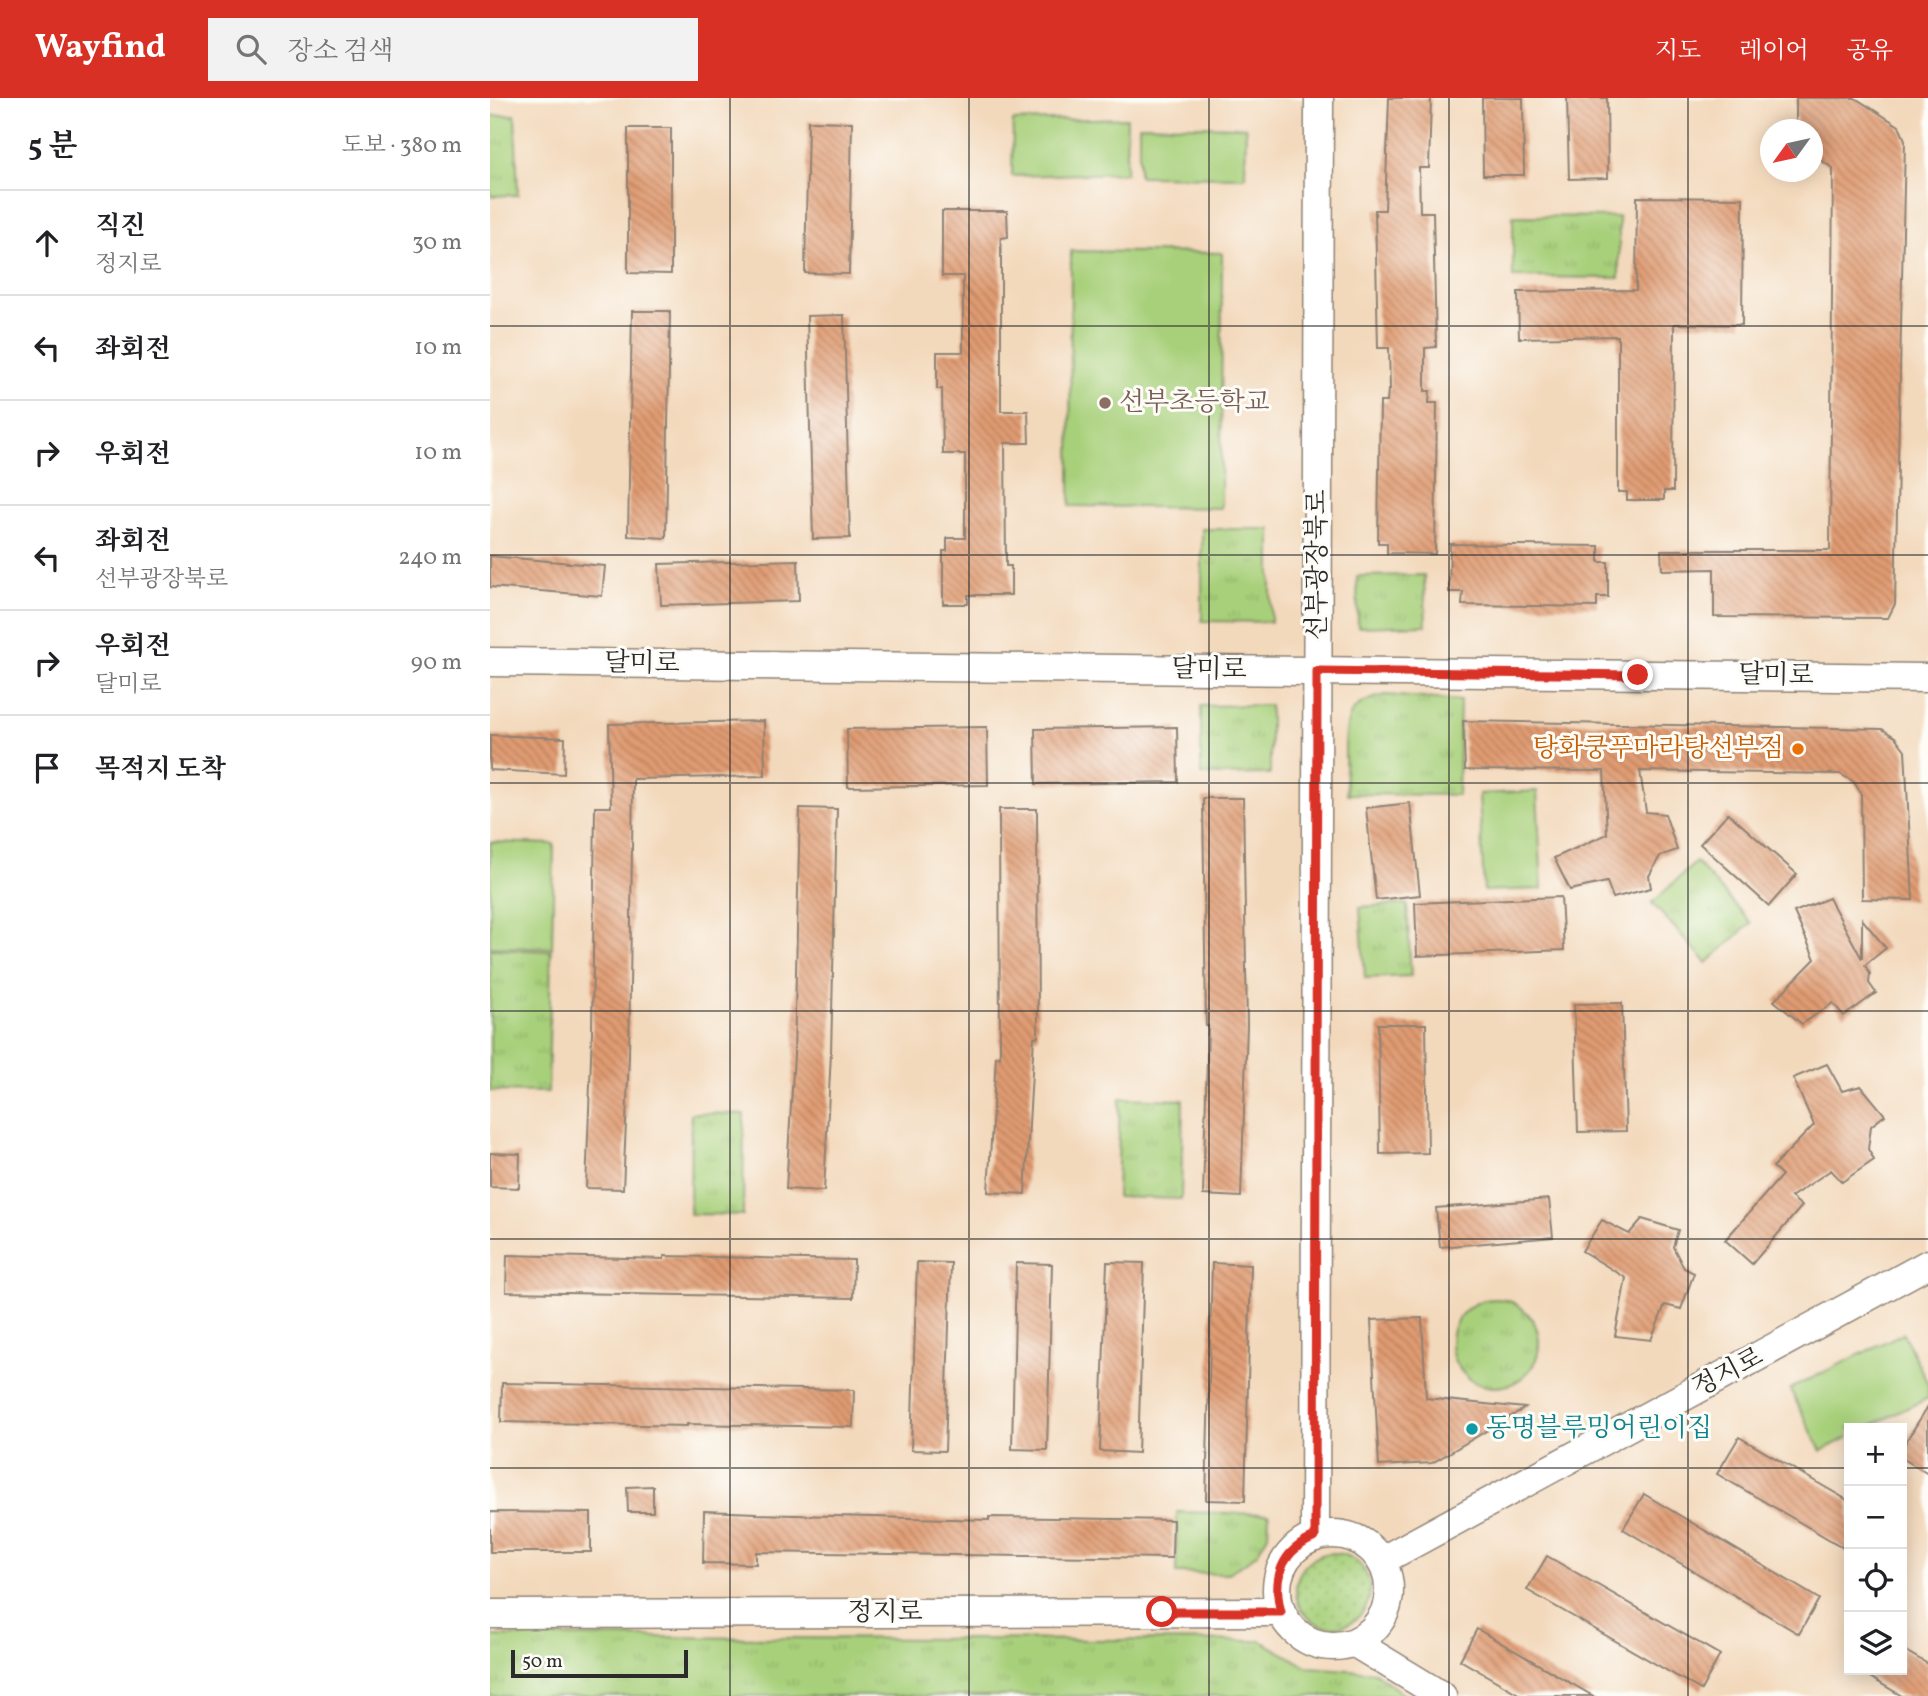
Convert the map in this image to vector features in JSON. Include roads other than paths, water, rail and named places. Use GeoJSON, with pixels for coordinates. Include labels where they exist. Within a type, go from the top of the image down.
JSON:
{"type":"FeatureCollection","features":[{"type":"Feature","properties":{"kind":"street","name":"선부광장북로"},"geometry":{"type":"LineString","coordinates":[[1315,1537],[1319,98]]}},
{"type":"Feature","properties":{"kind":"street","name":"달미로"},"geometry":{"type":"LineString","coordinates":[[490,662],[1928,678]]}},
{"type":"Feature","properties":{"kind":"street","name":"정지로"},"geometry":{"type":"LineString","coordinates":[[1381,1561],[1928,1264]]}},
{"type":"Feature","properties":{"kind":"street"},"geometry":{"type":"LineString","coordinates":[[1338,1534],[1349,1536],[1370,1547],[1381,1561],[1390,1588],[1386,1610],[1374,1630],[1355,1643],[1333,1647],[1312,1643],[1293,1631],[1281,1612],[1276,1590],[1282,1567],[1295,1548],[1315,1537],[1338,1534]]}},
{"type":"Feature","properties":{"kind":"street","name":"정지로"},"geometry":{"type":"LineString","coordinates":[[490,1614],[1281,1612]]}},
{"type":"Feature","properties":{"kind":"street"},"geometry":{"type":"LineString","coordinates":[[1355,1643],[1442,1696]]}},
{"type":"Feature","properties":{"kind":"place","name":"선부초등학교"},"geometry":{"type":"Point","coordinates":[1105,403]}},
{"type":"Feature","properties":{"kind":"place","name":"탕화쿵푸마라탕선부점"},"geometry":{"type":"Point","coordinates":[1798,749]}},
{"type":"Feature","properties":{"kind":"place","name":"동명블루밍어린이집"},"geometry":{"type":"Point","coordinates":[1472,1429]}}]}
